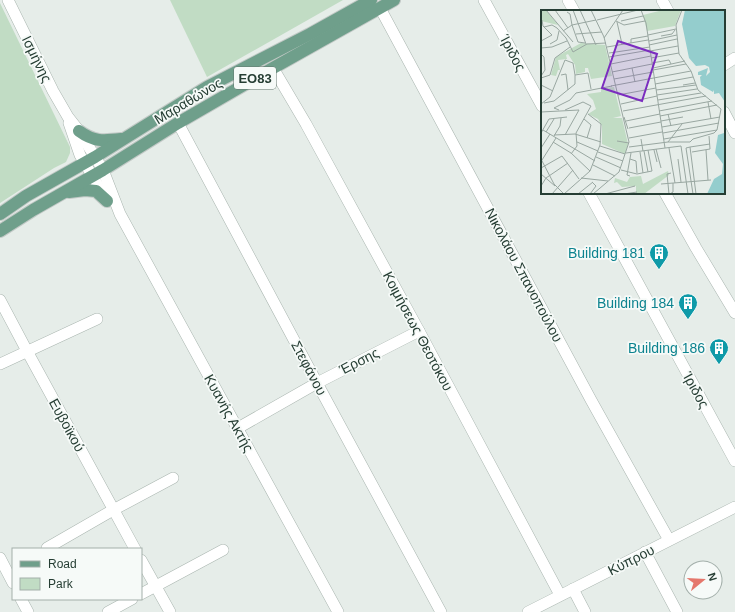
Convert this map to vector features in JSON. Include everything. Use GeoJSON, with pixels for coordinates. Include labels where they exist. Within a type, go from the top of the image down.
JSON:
{"type":"FeatureCollection","features":[{"type":"Feature","properties":{"kind":"main road","name":"Μαραθώνος"},"geometry":{"type":"LineString","coordinates":[[0,214],[26,196],[95,157],[207,87],[310,34],[375,4],[394,0]]}},
{"type":"Feature","properties":{"kind":"main road","name":"Μαραθώνος"},"geometry":{"type":"LineString","coordinates":[[0,231],[60,194],[103,170],[178,123],[273,68],[375,4]]}},
{"type":"Feature","properties":{"kind":"main road"},"geometry":{"type":"LineString","coordinates":[[79,131],[87,137],[96,140],[104,141],[124,138]]}},
{"type":"Feature","properties":{"kind":"main road"},"geometry":{"type":"LineString","coordinates":[[60,194],[91,190],[96,191],[107,201]]}},
{"type":"Feature","properties":{"kind":"street","name":"Ισμήνης"},"geometry":{"type":"LineString","coordinates":[[8,0],[53,92],[68,117]]}},
{"type":"Feature","properties":{"kind":"street","name":"Ίριδος"},"geometry":{"type":"LineString","coordinates":[[484,0],[541,104]]}},
{"type":"Feature","properties":{"kind":"street"},"geometry":{"type":"LineString","coordinates":[[568,0],[573,10]]}},
{"type":"Feature","properties":{"kind":"street"},"geometry":{"type":"LineString","coordinates":[[662,0],[667,10]]}},
{"type":"Feature","properties":{"kind":"street","name":"Νικολάου Σπανοπούλου"},"geometry":{"type":"LineString","coordinates":[[375,4],[669,540]]}},
{"type":"Feature","properties":{"kind":"street"},"geometry":{"type":"LineString","coordinates":[[725,64],[735,58]]}},
{"type":"Feature","properties":{"kind":"street","name":"Κοιμήσεως Θεοτόκου"},"geometry":{"type":"LineString","coordinates":[[273,68],[306,124],[419,331],[560,596]]}},
{"type":"Feature","properties":{"kind":"street"},"geometry":{"type":"LineString","coordinates":[[725,114],[735,133]]}},
{"type":"Feature","properties":{"kind":"street","name":"Κυανής Ακτής"},"geometry":{"type":"LineString","coordinates":[[68,117],[79,131],[103,170],[120,214],[338,612]]}},
{"type":"Feature","properties":{"kind":"street","name":"Κυανής Ακτής"},"geometry":{"type":"LineString","coordinates":[[68,117],[75,142],[85,163],[107,201],[120,214]]}},
{"type":"Feature","properties":{"kind":"street","name":"Στεφάνου"},"geometry":{"type":"LineString","coordinates":[[178,123],[317,383],[442,612]]}},
{"type":"Feature","properties":{"kind":"street","name":"Ίριδος"},"geometry":{"type":"LineString","coordinates":[[590,194],[735,461]]}},
{"type":"Feature","properties":{"kind":"street"},"geometry":{"type":"LineString","coordinates":[[666,194],[735,313]]}},
{"type":"Feature","properties":{"kind":"street","name":"Ευβοϊκού"},"geometry":{"type":"LineString","coordinates":[[0,300],[134,548]]}},
{"type":"Feature","properties":{"kind":"street"},"geometry":{"type":"LineString","coordinates":[[0,364],[97,319]]}},
{"type":"Feature","properties":{"kind":"street","name":"Έρσης"},"geometry":{"type":"LineString","coordinates":[[238,428],[317,383],[419,331]]}},
{"type":"Feature","properties":{"kind":"street"},"geometry":{"type":"LineString","coordinates":[[47,548],[173,478]]}},
{"type":"Feature","properties":{"kind":"street","name":"Κύπρου"},"geometry":{"type":"LineString","coordinates":[[528,612],[735,507]]}},
{"type":"Feature","properties":{"kind":"street"},"geometry":{"type":"LineString","coordinates":[[142,593],[223,550]]}},
{"type":"Feature","properties":{"kind":"street"},"geometry":{"type":"LineString","coordinates":[[646,552],[676,612]]}},
{"type":"Feature","properties":{"kind":"street"},"geometry":{"type":"LineString","coordinates":[[0,558],[12,581]]}},
{"type":"Feature","properties":{"kind":"street"},"geometry":{"type":"LineString","coordinates":[[142,562],[170,612]]}},
{"type":"Feature","properties":{"kind":"street"},"geometry":{"type":"LineString","coordinates":[[573,589],[585,612]]}},
{"type":"Feature","properties":{"kind":"street"},"geometry":{"type":"LineString","coordinates":[[22,600],[28,612]]}},
{"type":"Feature","properties":{"kind":"street"},"geometry":{"type":"LineString","coordinates":[[108,612],[130,600]]}},
{"type":"Feature","properties":{"kind":"green space"},"geometry":{"type":"Polygon","coordinates":[[[170,0],[343,0],[207,77],[170,0]]]}},
{"type":"Feature","properties":{"kind":"green space"},"geometry":{"type":"Polygon","coordinates":[[[0,3],[70,147],[70,153],[66,162],[54,168],[0,203],[0,3]]]}},
{"type":"Feature","properties":{"kind":"place","name":"Building 181"},"geometry":{"type":"Point","coordinates":[659,270]}},
{"type":"Feature","properties":{"kind":"place","name":"Building 184"},"geometry":{"type":"Point","coordinates":[688,320]}},
{"type":"Feature","properties":{"kind":"place","name":"Building 186"},"geometry":{"type":"Point","coordinates":[719,365]}}]}
